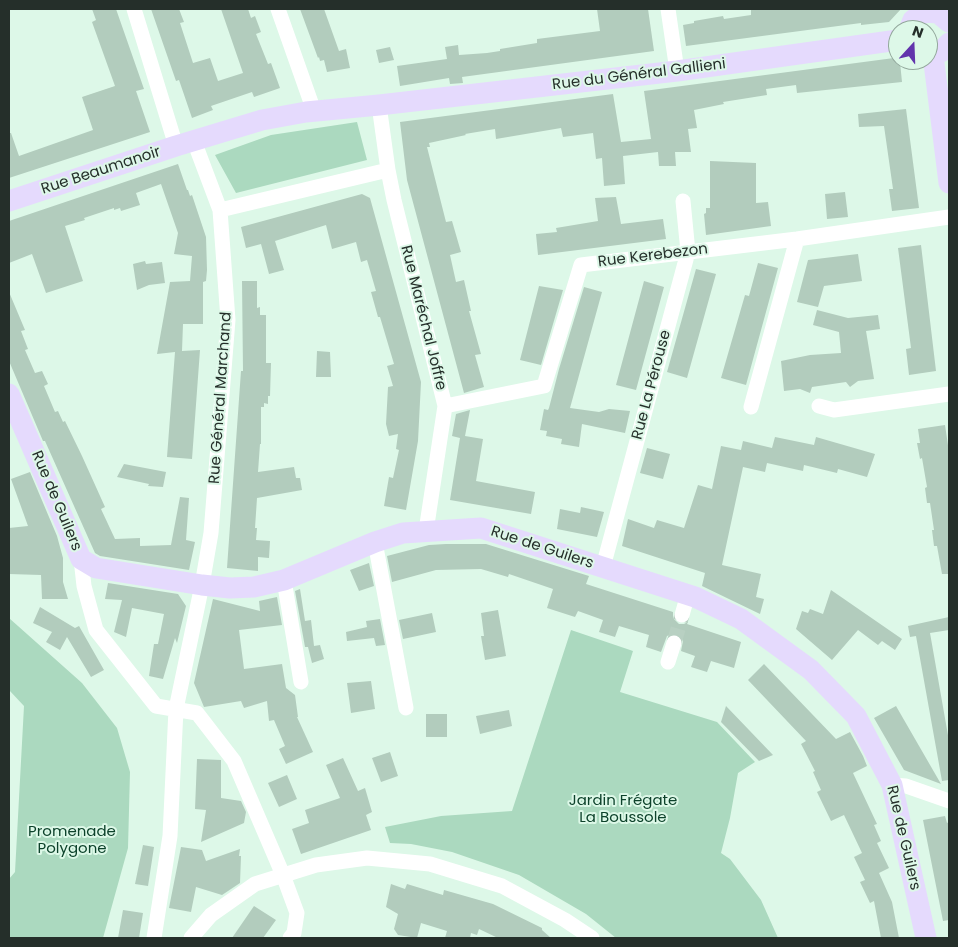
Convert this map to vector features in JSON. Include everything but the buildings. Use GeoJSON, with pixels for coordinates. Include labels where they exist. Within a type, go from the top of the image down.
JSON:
{"type":"FeatureCollection","features":[{"type":"Feature","properties":{"kind":"street","name":"Rue Général Marchand"},"geometry":{"type":"LineString","coordinates":[[134,9],[185,144],[220,210],[228,320],[211,533],[176,709],[170,836],[154,938]]}},
{"type":"Feature","properties":{"kind":"street"},"geometry":{"type":"LineString","coordinates":[[278,9],[314,111]]}},
{"type":"Feature","properties":{"kind":"street"},"geometry":{"type":"LineString","coordinates":[[668,9],[677,71]]}},
{"type":"Feature","properties":{"kind":"street"},"geometry":{"type":"LineString","coordinates":[[910,20],[924,12],[948,16]]}},
{"type":"Feature","properties":{"kind":"street","name":"Rue du Général Gallieni"},"geometry":{"type":"LineString","coordinates":[[314,111],[677,71],[888,41]]}},
{"type":"Feature","properties":{"kind":"street"},"geometry":{"type":"LineString","coordinates":[[938,62],[949,184]]}},
{"type":"Feature","properties":{"kind":"street","name":"Rue Maréchal Joffre"},"geometry":{"type":"LineString","coordinates":[[379,105],[394,200],[445,406],[426,531]]}},
{"type":"Feature","properties":{"kind":"street","name":"Rue Beaumanoir"},"geometry":{"type":"LineString","coordinates":[[9,201],[262,120],[314,111]]}},
{"type":"Feature","properties":{"kind":"street"},"geometry":{"type":"LineString","coordinates":[[220,210],[388,170]]}},
{"type":"Feature","properties":{"kind":"street","name":"Rue La Pérouse"},"geometry":{"type":"LineString","coordinates":[[603,567],[688,252],[683,201]]}},
{"type":"Feature","properties":{"kind":"street","name":"Rue Kerebezon"},"geometry":{"type":"LineString","coordinates":[[445,406],[544,386],[581,265],[797,239],[949,217]]}},
{"type":"Feature","properties":{"kind":"street"},"geometry":{"type":"LineString","coordinates":[[751,407],[797,239]]}},
{"type":"Feature","properties":{"kind":"street","name":"Rue de Guilers"},"geometry":{"type":"LineString","coordinates":[[9,394],[81,559],[96,568],[230,588],[254,587],[284,580],[376,542],[403,534],[481,528],[688,594],[742,619],[811,670],[856,716],[892,785],[926,938]]}},
{"type":"Feature","properties":{"kind":"street"},"geometry":{"type":"LineString","coordinates":[[819,406],[834,410],[949,394]]}},
{"type":"Feature","properties":{"kind":"street"},"geometry":{"type":"LineString","coordinates":[[376,542],[406,708]]}},
{"type":"Feature","properties":{"kind":"street"},"geometry":{"type":"LineString","coordinates":[[81,559],[84,586],[96,630],[156,706],[196,713],[234,762],[283,875],[297,913],[294,933],[290,938]]}},
{"type":"Feature","properties":{"kind":"street"},"geometry":{"type":"LineString","coordinates":[[284,580],[302,682]]}},
{"type":"Feature","properties":{"kind":"street"},"geometry":{"type":"LineString","coordinates":[[682,615],[688,594]]}},
{"type":"Feature","properties":{"kind":"street"},"geometry":{"type":"LineString","coordinates":[[668,662],[674,643]]}},
{"type":"Feature","properties":{"kind":"street"},"geometry":{"type":"LineString","coordinates":[[892,785],[906,786],[949,801]]}},
{"type":"Feature","properties":{"kind":"street"},"geometry":{"type":"LineString","coordinates":[[191,938],[210,915],[255,884],[316,865],[367,858],[430,864],[502,886],[582,935]]}},
{"type":"Feature","properties":{"kind":"green space"},"geometry":{"type":"Polygon","coordinates":[[[357,122],[367,160],[236,193],[215,155],[271,135],[357,122]]]}},
{"type":"Feature","properties":{"kind":"green space","name":"Promenade Polygone"},"geometry":{"type":"Polygon","coordinates":[[[9,618],[82,683],[117,728],[130,772],[128,848],[103,938],[9,938],[9,879],[15,872],[24,706],[9,690],[9,618]]]}},
{"type":"Feature","properties":{"kind":"green space","name":"Jardin Frégate La Boussole"},"geometry":{"type":"Polygon","coordinates":[[[571,630],[633,651],[620,692],[717,722],[755,762],[738,773],[730,818],[721,853],[730,859],[761,900],[778,938],[616,938],[586,914],[519,875],[452,852],[411,844],[390,843],[385,827],[441,816],[512,811],[571,630]]]}},
{"type":"Feature","properties":{"kind":"tunnel"},"geometry":{"type":"LineString","coordinates":[[674,643],[682,615]]}}]}
